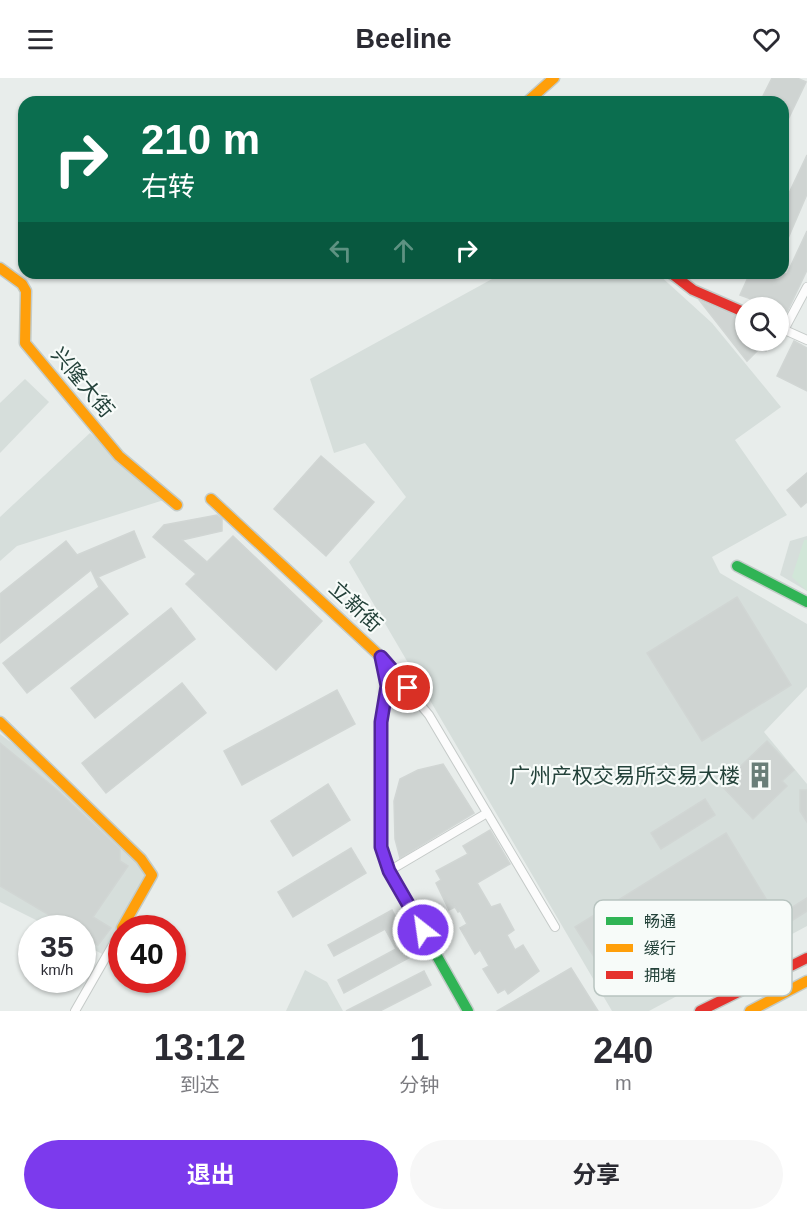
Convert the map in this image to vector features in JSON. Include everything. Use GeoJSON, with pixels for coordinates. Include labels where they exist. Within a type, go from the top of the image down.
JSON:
{"type":"FeatureCollection","features":[{"type":"Feature","properties":{"kind":"street"},"geometry":{"type":"LineString","coordinates":[[534,96],[554,78]]}},
{"type":"Feature","properties":{"kind":"street","name":"兴隆大街"},"geometry":{"type":"LineString","coordinates":[[0,268],[22,284],[26,291],[25,343],[119,456],[177,505]]}},
{"type":"Feature","properties":{"kind":"street"},"geometry":{"type":"LineString","coordinates":[[679,279],[693,290],[735,308]]}},
{"type":"Feature","properties":{"kind":"street"},"geometry":{"type":"LineString","coordinates":[[789,315],[807,287]]}},
{"type":"Feature","properties":{"kind":"street"},"geometry":{"type":"LineString","coordinates":[[789,332],[807,340]]}},
{"type":"Feature","properties":{"kind":"street","name":"立新街"},"geometry":{"type":"LineString","coordinates":[[211,499],[381,657],[387,686],[381,722],[381,847],[389,871],[468,1011]]}},
{"type":"Feature","properties":{"kind":"street"},"geometry":{"type":"LineString","coordinates":[[737,566],[807,602]]}},
{"type":"Feature","properties":{"kind":"street"},"geometry":{"type":"LineString","coordinates":[[381,657],[429,715],[555,927]]}},
{"type":"Feature","properties":{"kind":"street"},"geometry":{"type":"LineString","coordinates":[[0,722],[141,859],[152,875],[130,915]]}},
{"type":"Feature","properties":{"kind":"street"},"geometry":{"type":"LineString","coordinates":[[389,871],[487,813]]}},
{"type":"Feature","properties":{"kind":"street"},"geometry":{"type":"LineString","coordinates":[[75,1011],[108,953]]}},
{"type":"Feature","properties":{"kind":"street"},"geometry":{"type":"LineString","coordinates":[[792,965],[807,958]]}},
{"type":"Feature","properties":{"kind":"street"},"geometry":{"type":"LineString","coordinates":[[792,989],[807,981]]}},
{"type":"Feature","properties":{"kind":"street"},"geometry":{"type":"LineString","coordinates":[[700,1011],[730,996]]}},
{"type":"Feature","properties":{"kind":"street"},"geometry":{"type":"LineString","coordinates":[[750,1011],[778,996]]}},
{"type":"Feature","properties":{"kind":"shaded area"},"geometry":{"type":"Polygon","coordinates":[[[492,279],[664,279],[712,323],[781,407],[735,440],[787,515],[712,557],[720,573],[807,624],[807,687],[764,732],[807,784],[807,926],[792,934],[792,900],[594,900],[594,980],[349,562],[406,497],[365,443],[334,453],[310,379],[492,279]]]}},
{"type":"Feature","properties":{"kind":"shaded area"},"geometry":{"type":"Polygon","coordinates":[[[25,379],[49,402],[0,453],[0,403],[25,379]]]}},
{"type":"Feature","properties":{"kind":"shaded area"},"geometry":{"type":"Polygon","coordinates":[[[90,433],[164,500],[17,546],[0,561],[0,517],[90,433]]]}},
{"type":"Feature","properties":{"kind":"shaded area"},"geometry":{"type":"Polygon","coordinates":[[[807,536],[807,591],[780,575],[790,541],[807,536]]]}},
{"type":"Feature","properties":{"kind":"shaded area"},"geometry":{"type":"Polygon","coordinates":[[[0,734],[65,783],[149,870],[126,915],[108,915],[108,952],[106,956],[96,951],[96,915],[26,915],[0,902],[0,734]]]}},
{"type":"Feature","properties":{"kind":"shaded area"},"geometry":{"type":"Polygon","coordinates":[[[305,970],[327,982],[343,1011],[286,1011],[305,970]]]}},
{"type":"Feature","properties":{"kind":"shaded area"},"geometry":{"type":"Polygon","coordinates":[[[603,996],[677,996],[649,1011],[612,1011],[603,996]]]}},
{"type":"Feature","properties":{"kind":"green space"},"geometry":{"type":"Polygon","coordinates":[[[804,540],[807,540],[807,591],[792,577],[804,540]]]}},
{"type":"Feature","properties":{"kind":"building"},"geometry":{"type":"Polygon","coordinates":[[[772,78],[797,78],[806,82],[789,117],[789,96],[763,96],[772,78]]]}},
{"type":"Feature","properties":{"kind":"building"},"geometry":{"type":"Polygon","coordinates":[[[807,155],[807,194],[789,236],[789,193],[807,155]]]}},
{"type":"Feature","properties":{"kind":"building"},"geometry":{"type":"Polygon","coordinates":[[[807,231],[807,270],[789,308],[789,297],[740,295],[747,279],[789,279],[789,270],[807,231]]]}},
{"type":"Feature","properties":{"kind":"building"},"geometry":{"type":"Polygon","coordinates":[[[700,301],[735,315],[735,346],[700,301]]]}},
{"type":"Feature","properties":{"kind":"building"},"geometry":{"type":"Polygon","coordinates":[[[794,341],[807,348],[807,391],[777,376],[794,341]]]}},
{"type":"Feature","properties":{"kind":"building"},"geometry":{"type":"Polygon","coordinates":[[[739,351],[757,351],[747,361],[739,351]]]}},
{"type":"Feature","properties":{"kind":"building"},"geometry":{"type":"Polygon","coordinates":[[[321,456],[374,502],[326,556],[274,509],[321,456]]]}},
{"type":"Feature","properties":{"kind":"building"},"geometry":{"type":"Polygon","coordinates":[[[807,473],[807,502],[801,507],[787,490],[807,473]]]}},
{"type":"Feature","properties":{"kind":"building"},"geometry":{"type":"Polygon","coordinates":[[[217,515],[222,519],[222,531],[182,540],[207,562],[233,536],[322,621],[276,670],[186,584],[196,574],[153,537],[164,525],[217,515]]]}},
{"type":"Feature","properties":{"kind":"building"},"geometry":{"type":"Polygon","coordinates":[[[134,531],[145,557],[98,577],[128,614],[27,693],[3,663],[99,587],[91,570],[0,643],[0,594],[66,541],[77,555],[134,531]]]}},
{"type":"Feature","properties":{"kind":"building"},"geometry":{"type":"Polygon","coordinates":[[[737,597],[791,685],[702,741],[647,653],[737,597]]]}},
{"type":"Feature","properties":{"kind":"building"},"geometry":{"type":"Polygon","coordinates":[[[171,608],[195,639],[95,718],[71,688],[171,608]]]}},
{"type":"Feature","properties":{"kind":"building"},"geometry":{"type":"Polygon","coordinates":[[[182,683],[206,713],[106,793],[82,763],[182,683]]]}},
{"type":"Feature","properties":{"kind":"building"},"geometry":{"type":"Polygon","coordinates":[[[337,690],[355,724],[242,785],[224,751],[337,690]]]}},
{"type":"Feature","properties":{"kind":"building","name":"广州产权交易所交易大楼"},"geometry":{"type":"Polygon","coordinates":[[[767,741],[794,770],[782,781],[787,786],[753,819],[721,785],[767,741]]]}},
{"type":"Feature","properties":{"kind":"building"},"geometry":{"type":"Polygon","coordinates":[[[0,743],[56,789],[120,849],[120,861],[128,866],[94,915],[49,915],[0,886],[0,743]]]}},
{"type":"Feature","properties":{"kind":"building"},"geometry":{"type":"Polygon","coordinates":[[[443,764],[474,813],[400,858],[395,839],[394,801],[400,779],[418,770],[443,764]]]}},
{"type":"Feature","properties":{"kind":"building"},"geometry":{"type":"Polygon","coordinates":[[[328,784],[350,820],[293,856],[271,821],[328,784]]]}},
{"type":"Feature","properties":{"kind":"building"},"geometry":{"type":"Polygon","coordinates":[[[800,790],[807,790],[807,822],[800,811],[800,790]]]}},
{"type":"Feature","properties":{"kind":"building"},"geometry":{"type":"Polygon","coordinates":[[[705,799],[715,815],[661,849],[651,833],[705,799]]]}},
{"type":"Feature","properties":{"kind":"building"},"geometry":{"type":"Polygon","coordinates":[[[490,830],[510,864],[477,883],[491,907],[500,904],[514,930],[507,935],[515,950],[523,945],[539,971],[508,994],[505,989],[498,993],[483,969],[489,966],[480,950],[475,954],[460,928],[467,924],[460,911],[458,912],[455,907],[449,910],[436,883],[441,880],[436,871],[468,854],[463,846],[490,830]]]}},
{"type":"Feature","properties":{"kind":"building"},"geometry":{"type":"Polygon","coordinates":[[[726,833],[767,900],[618,900],[726,833]]]}},
{"type":"Feature","properties":{"kind":"building"},"geometry":{"type":"Polygon","coordinates":[[[351,848],[366,873],[293,917],[278,892],[351,848]]]}},
{"type":"Feature","properties":{"kind":"building"},"geometry":{"type":"Polygon","coordinates":[[[807,898],[807,911],[792,921],[792,908],[807,898]]]}},
{"type":"Feature","properties":{"kind":"building"},"geometry":{"type":"Polygon","coordinates":[[[392,910],[416,954],[344,993],[338,980],[396,949],[385,929],[334,956],[328,945],[392,910]]]}},
{"type":"Feature","properties":{"kind":"building"},"geometry":{"type":"Polygon","coordinates":[[[594,915],[594,957],[575,927],[594,915]]]}},
{"type":"Feature","properties":{"kind":"building"},"geometry":{"type":"Polygon","coordinates":[[[96,919],[108,926],[108,932],[98,945],[96,944],[96,919]]]}},
{"type":"Feature","properties":{"kind":"building"},"geometry":{"type":"Polygon","coordinates":[[[571,968],[598,1011],[497,1011],[571,968]]]}},
{"type":"Feature","properties":{"kind":"building"},"geometry":{"type":"Polygon","coordinates":[[[424,971],[431,985],[380,1011],[346,1011],[424,971]]]}},
{"type":"Feature","properties":{"kind":"traffic: fast"},"geometry":{"type":"LineString","coordinates":[[737,566],[807,602]]}},
{"type":"Feature","properties":{"kind":"traffic: fast"},"geometry":{"type":"LineString","coordinates":[[412,912],[468,1011]]}},
{"type":"Feature","properties":{"kind":"traffic: slow"},"geometry":{"type":"LineString","coordinates":[[534,96],[554,78]]}},
{"type":"Feature","properties":{"kind":"traffic: slow"},"geometry":{"type":"LineString","coordinates":[[0,268],[22,284],[26,291],[25,343],[119,456],[177,505]]}},
{"type":"Feature","properties":{"kind":"traffic: slow"},"geometry":{"type":"LineString","coordinates":[[211,499],[381,657],[387,686],[381,722],[381,847],[389,871],[412,912]]}},
{"type":"Feature","properties":{"kind":"traffic: slow"},"geometry":{"type":"LineString","coordinates":[[0,722],[141,859],[152,875],[129,915]]}},
{"type":"Feature","properties":{"kind":"traffic: slow"},"geometry":{"type":"LineString","coordinates":[[792,989],[807,981]]}},
{"type":"Feature","properties":{"kind":"traffic: slow"},"geometry":{"type":"LineString","coordinates":[[750,1011],[778,996]]}},
{"type":"Feature","properties":{"kind":"traffic: jam"},"geometry":{"type":"LineString","coordinates":[[679,279],[693,290],[735,308]]}},
{"type":"Feature","properties":{"kind":"traffic: jam"},"geometry":{"type":"LineString","coordinates":[[792,965],[807,958]]}},
{"type":"Feature","properties":{"kind":"traffic: jam"},"geometry":{"type":"LineString","coordinates":[[700,1011],[730,996]]}},
{"type":"Feature","properties":{"kind":"place","name":"广州产权交易所交易大楼"},"geometry":{"type":"Point","coordinates":[760,775]}},
{"type":"Feature","properties":{"kind":"route"},"geometry":{"type":"LineString","coordinates":[[408,688],[381,657],[387,686],[381,722],[381,847],[389,871],[423,930]]}}]}
